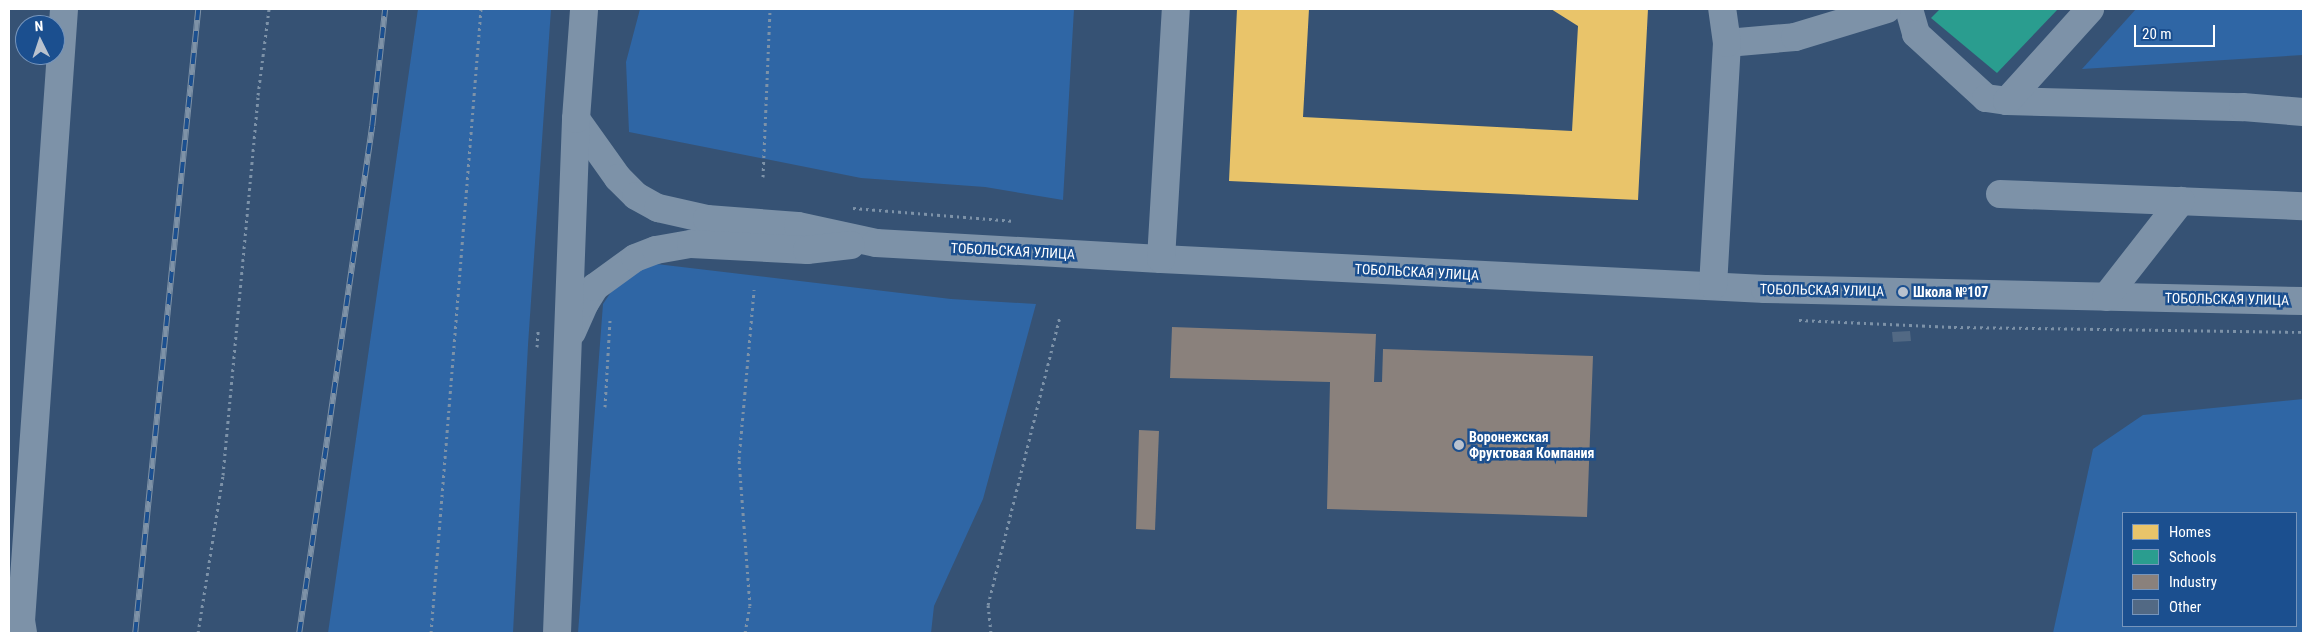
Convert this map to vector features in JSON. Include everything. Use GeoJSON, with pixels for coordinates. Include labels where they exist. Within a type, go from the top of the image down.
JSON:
{"type":"FeatureCollection","features":[{"type":"Feature","properties":{"kind":"street"},"geometry":{"type":"LineString","coordinates":[[23,633],[21,621],[64,9]]}},
{"type":"Feature","properties":{"kind":"street"},"geometry":{"type":"LineString","coordinates":[[557,633],[576,119],[584,9]]}},
{"type":"Feature","properties":{"kind":"street"},"geometry":{"type":"LineString","coordinates":[[1162,259],[1176,9]]}},
{"type":"Feature","properties":{"kind":"street"},"geometry":{"type":"LineString","coordinates":[[1713,286],[1727,43],[1722,9]]}},
{"type":"Feature","properties":{"kind":"street"},"geometry":{"type":"LineString","coordinates":[[1727,43],[1795,37],[1887,9]]}},
{"type":"Feature","properties":{"kind":"street"},"geometry":{"type":"LineString","coordinates":[[1909,9],[1916,34],[1986,98],[2007,101],[2243,107],[2303,112]]}},
{"type":"Feature","properties":{"kind":"street"},"geometry":{"type":"LineString","coordinates":[[2007,101],[2090,9]]}},
{"type":"Feature","properties":{"kind":"street","name":"ТОБОЛЬСКАЯ УЛИЦА"},"geometry":{"type":"LineString","coordinates":[[576,119],[618,178],[636,196],[658,208],[707,219],[798,226],[876,243],[1713,286],[2303,301]]}},
{"type":"Feature","properties":{"kind":"street"},"geometry":{"type":"LineString","coordinates":[[2000,194],[2303,206]]}},
{"type":"Feature","properties":{"kind":"street"},"geometry":{"type":"LineString","coordinates":[[2106,297],[2182,201]]}},
{"type":"Feature","properties":{"kind":"street"},"geometry":{"type":"LineString","coordinates":[[567,350],[574,325],[595,287],[635,258],[656,250],[691,244],[807,250],[876,243]]}},
{"type":"Feature","properties":{"kind":"path"},"geometry":{"type":"LineString","coordinates":[[198,633],[223,475],[257,105],[269,9]]}},
{"type":"Feature","properties":{"kind":"path"},"geometry":{"type":"LineString","coordinates":[[431,633],[481,9]]}},
{"type":"Feature","properties":{"kind":"path"},"geometry":{"type":"LineString","coordinates":[[763,178],[770,9]]}},
{"type":"Feature","properties":{"kind":"path"},"geometry":{"type":"LineString","coordinates":[[844,207],[1024,222]]}},
{"type":"Feature","properties":{"kind":"path"},"geometry":{"type":"LineString","coordinates":[[745,633],[750,606],[739,459],[754,290]]}},
{"type":"Feature","properties":{"kind":"path"},"geometry":{"type":"LineString","coordinates":[[605,408],[610,312]]}},
{"type":"Feature","properties":{"kind":"path"},"geometry":{"type":"LineString","coordinates":[[991,633],[988,606],[1060,316]]}},
{"type":"Feature","properties":{"kind":"path"},"geometry":{"type":"LineString","coordinates":[[1794,320],[1964,327],[2303,332]]}},
{"type":"Feature","properties":{"kind":"shaded area"},"geometry":{"type":"Polygon","coordinates":[[[418,9],[551,9],[528,345],[513,633],[328,633],[418,9]]]}},
{"type":"Feature","properties":{"kind":"shaded area"},"geometry":{"type":"Polygon","coordinates":[[[640,9],[1074,9],[1063,200],[985,187],[861,178],[629,132],[626,62],[640,9]]]}},
{"type":"Feature","properties":{"kind":"shaded area"},"geometry":{"type":"Polygon","coordinates":[[[2136,9],[2303,9],[2303,55],[2082,69],[2136,9]]]}},
{"type":"Feature","properties":{"kind":"shaded area"},"geometry":{"type":"Polygon","coordinates":[[[648,263],[951,299],[1036,304],[983,499],[934,606],[931,633],[578,633],[603,304],[615,286],[648,263]]]}},
{"type":"Feature","properties":{"kind":"shaded area"},"geometry":{"type":"Polygon","coordinates":[[[2303,399],[2303,633],[2053,633],[2093,449],[2143,415],[2303,399]]]}},
{"type":"Feature","properties":{"kind":"building: Homes"},"geometry":{"type":"Polygon","coordinates":[[[1237,9],[1309,9],[1303,117],[1572,131],[1578,26],[1551,9],[1648,9],[1638,200],[1229,181],[1237,9]]]}},
{"type":"Feature","properties":{"kind":"building: Schools"},"geometry":{"type":"Polygon","coordinates":[[[1940,9],[2058,9],[1997,73],[1931,18],[1940,9]]]}},
{"type":"Feature","properties":{"kind":"building: Industry","name":"Воронежская Фруктовая Компания"},"geometry":{"type":"Polygon","coordinates":[[[1172,327],[1376,334],[1374,382],[1382,382],[1383,349],[1593,356],[1587,517],[1327,509],[1330,382],[1170,378],[1172,327]]]}},
{"type":"Feature","properties":{"kind":"building: Industry"},"geometry":{"type":"Polygon","coordinates":[[[1139,430],[1159,431],[1155,530],[1136,529],[1139,430]]]}},
{"type":"Feature","properties":{"kind":"building: Other"},"geometry":{"type":"Polygon","coordinates":[[[1910,331],[1911,341],[1893,342],[1892,332],[1910,331]]]}},
{"type":"Feature","properties":{"kind":"railway"},"geometry":{"type":"LineString","coordinates":[[135,633],[198,9]]}},
{"type":"Feature","properties":{"kind":"railway"},"geometry":{"type":"LineString","coordinates":[[299,633],[372,126],[385,9]]}},
{"type":"Feature","properties":{"kind":"place","name":"Школа №107"},"geometry":{"type":"Point","coordinates":[1903,292]}},
{"type":"Feature","properties":{"kind":"place","name":"Воронежская Фруктовая Компания"},"geometry":{"type":"Point","coordinates":[1459,445]}}]}
